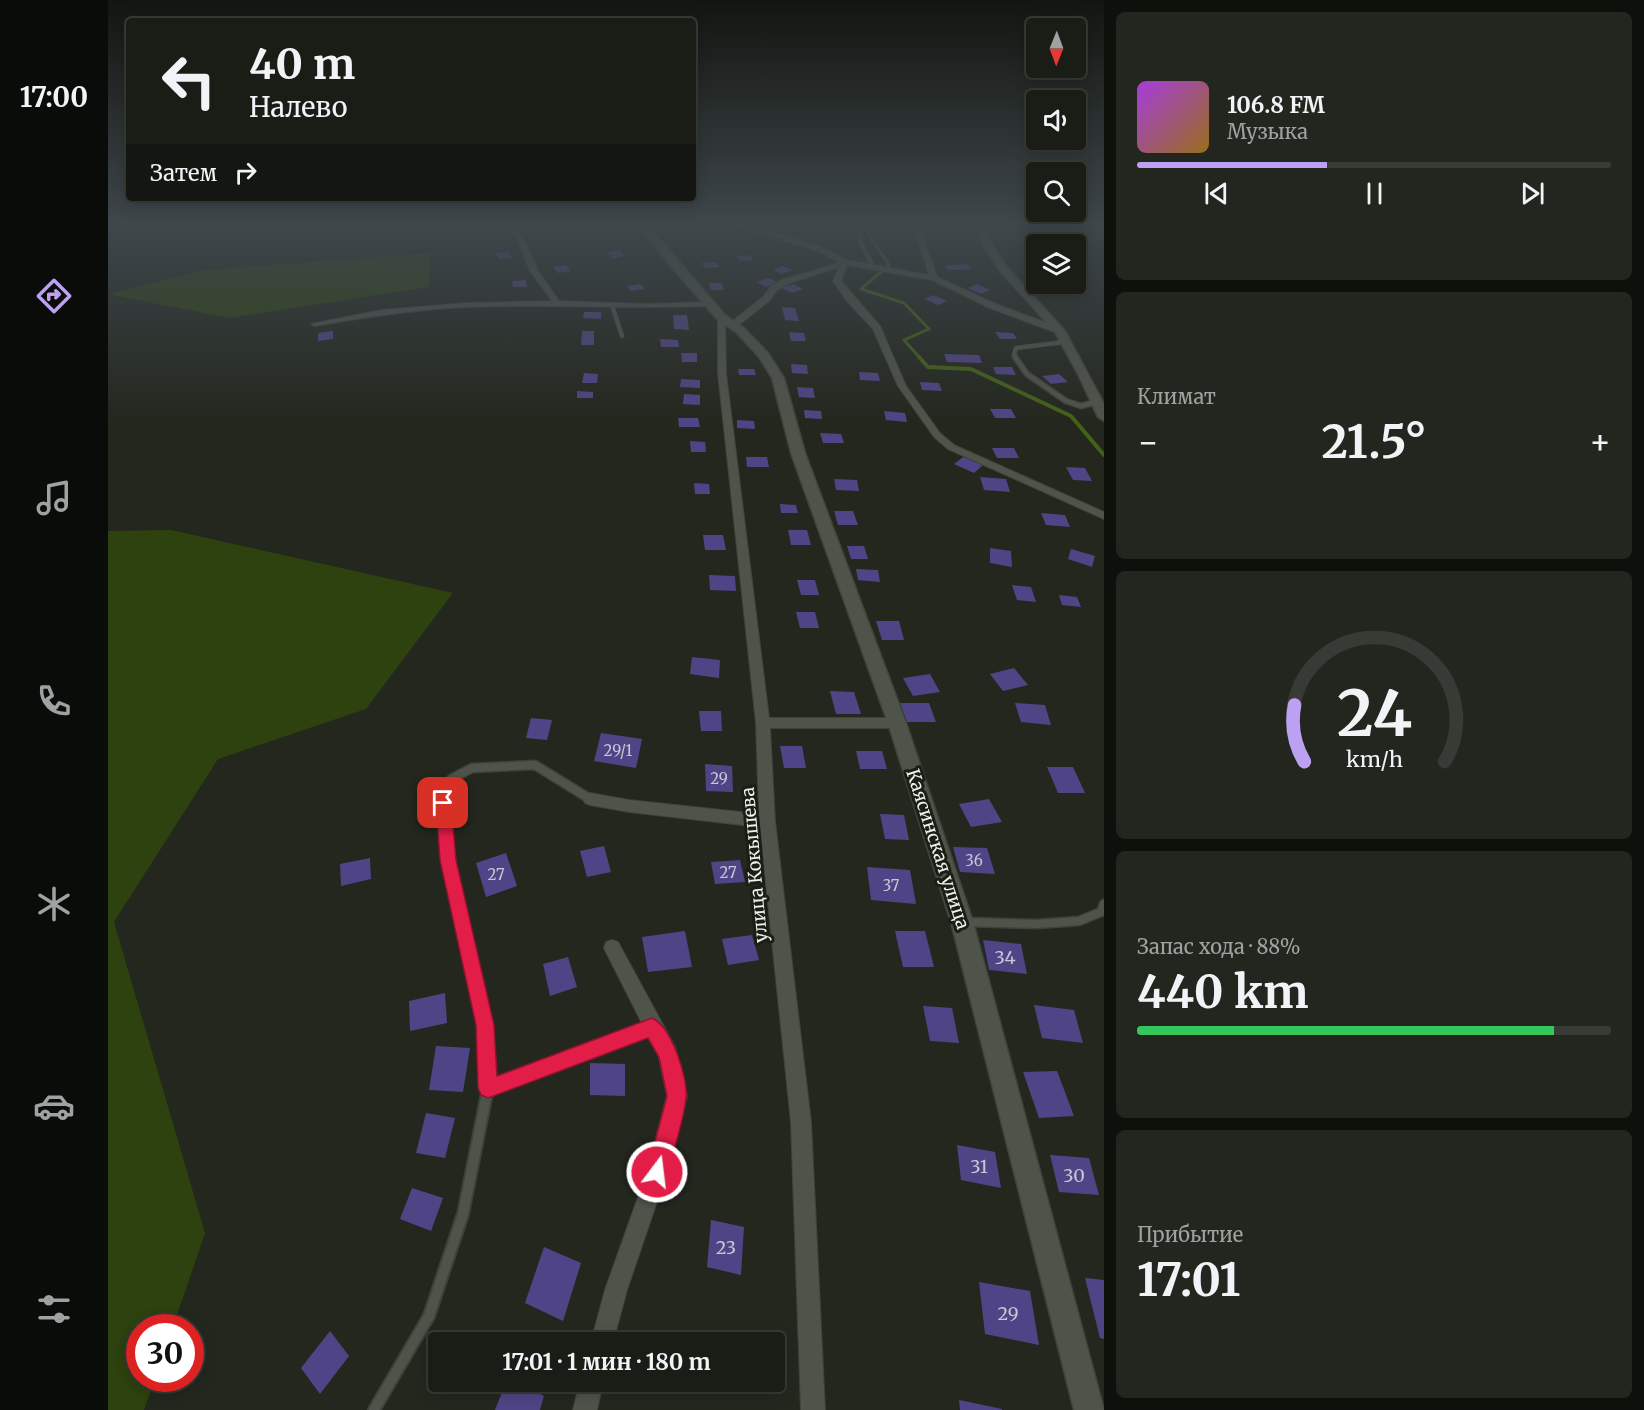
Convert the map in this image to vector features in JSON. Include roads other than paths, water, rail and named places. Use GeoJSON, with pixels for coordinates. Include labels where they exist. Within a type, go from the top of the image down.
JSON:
{"type":"FeatureCollection","features":[{"type":"Feature","properties":{"kind":"street"},"geometry":{"type":"LineString","coordinates":[[548,290],[557,303]]}},
{"type":"Feature","properties":{"kind":"street","name":"Каясинская улица"},"geometry":{"type":"LineString","coordinates":[[698,290],[764,355],[778,378],[798,453],[897,723],[962,922],[1090,1410]]}},
{"type":"Feature","properties":{"kind":"street"},"geometry":{"type":"LineString","coordinates":[[315,324],[381,312],[557,303],[612,305],[722,315],[766,299],[773,290]]}},
{"type":"Feature","properties":{"kind":"street"},"geometry":{"type":"LineString","coordinates":[[843,290],[878,328],[902,386],[937,435],[965,454],[1104,516]]}},
{"type":"Feature","properties":{"kind":"street"},"geometry":{"type":"LineString","coordinates":[[959,290],[993,306],[1060,331]]}},
{"type":"Feature","properties":{"kind":"street"},"geometry":{"type":"LineString","coordinates":[[1023,290],[1060,331],[1064,342],[1100,402],[1104,417]]}},
{"type":"Feature","properties":{"kind":"street","name":"улица Кокышева"},"geometry":{"type":"LineString","coordinates":[[722,315],[722,373],[763,723],[767,821],[801,1122],[813,1410]]}},
{"type":"Feature","properties":{"kind":"street"},"geometry":{"type":"LineString","coordinates":[[763,723],[897,723]]}},
{"type":"Feature","properties":{"kind":"street"},"geometry":{"type":"LineString","coordinates":[[590,799],[629,806],[767,821]]}},
{"type":"Feature","properties":{"kind":"street"},"geometry":{"type":"LineString","coordinates":[[605,1332],[616,1290],[657,1172],[677,1096],[668,1054],[612,948]]}},
{"type":"Feature","properties":{"kind":"street"},"geometry":{"type":"LineString","coordinates":[[585,1410],[590,1392]]}},
{"type":"Feature","properties":{"kind":"lane"},"geometry":{"type":"LineString","coordinates":[[612,305],[622,336]]}},
{"type":"Feature","properties":{"kind":"lane"},"geometry":{"type":"LineString","coordinates":[[1064,342],[1016,348],[1014,355],[1027,374],[1066,401],[1082,406],[1100,402]]}},
{"type":"Feature","properties":{"kind":"lane"},"geometry":{"type":"LineString","coordinates":[[374,1410],[429,1316],[463,1214],[488,1088],[485,1025],[448,860],[443,803],[451,779],[472,768],[535,765],[590,799]]}},
{"type":"Feature","properties":{"kind":"lane"},"geometry":{"type":"LineString","coordinates":[[962,922],[1037,924],[1079,921],[1101,912],[1104,904]]}},
{"type":"Feature","properties":{"kind":"lane"},"geometry":{"type":"LineString","coordinates":[[488,1088],[652,1027]]}},
{"type":"Feature","properties":{"kind":"waterway"},"geometry":{"type":"LineString","coordinates":[[863,290],[904,303],[929,329],[904,340],[920,358]]}},
{"type":"Feature","properties":{"kind":"waterway"},"geometry":{"type":"LineString","coordinates":[[919,357],[928,367],[971,369],[1071,416],[1104,455]]}}]}
